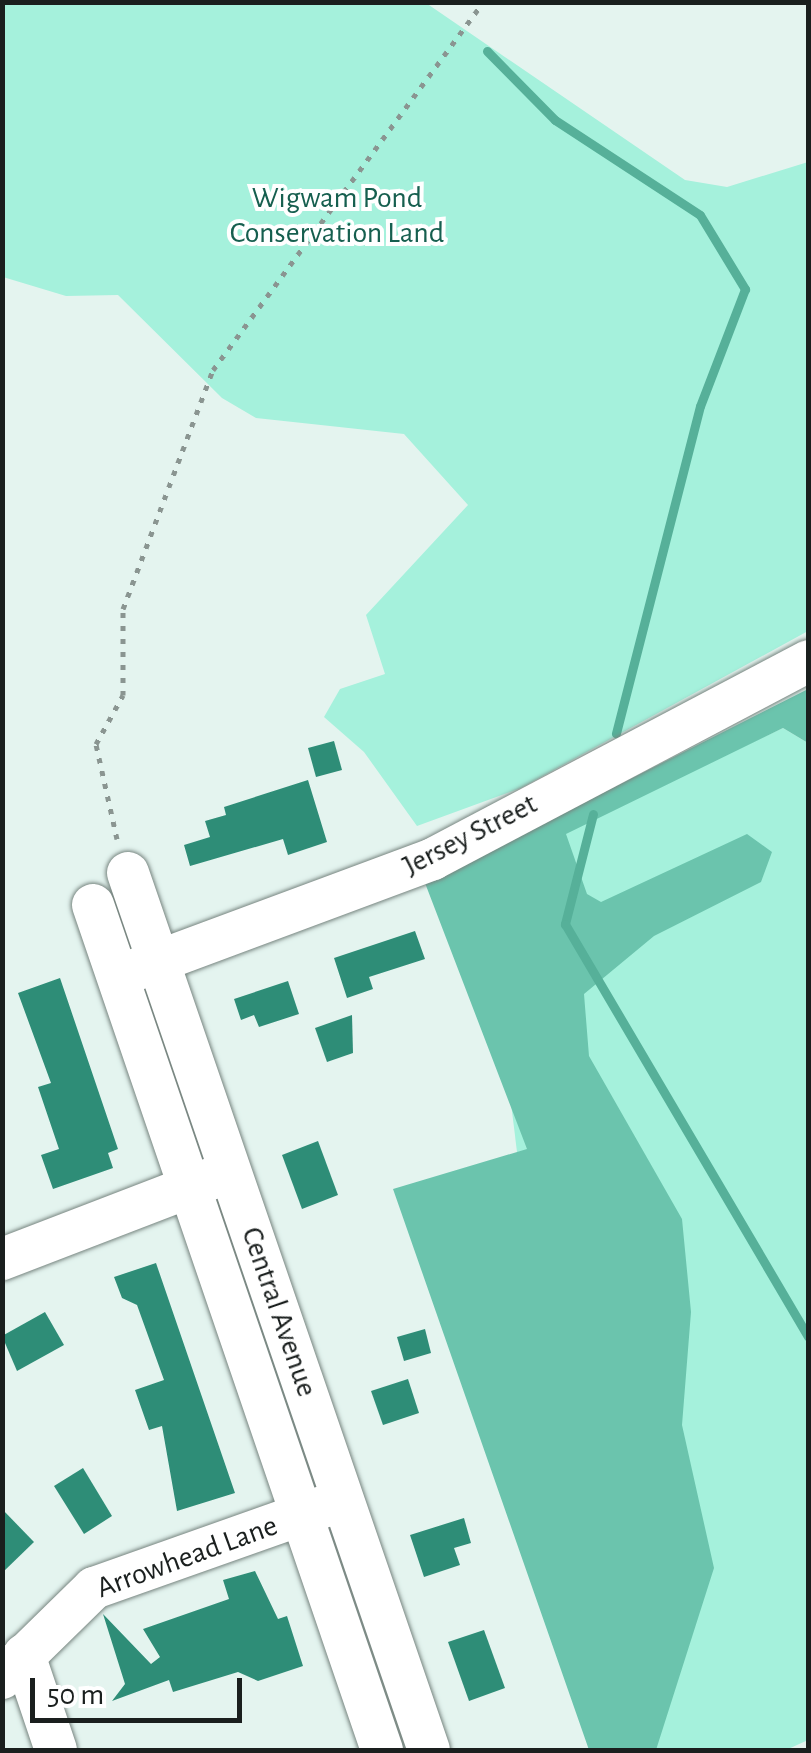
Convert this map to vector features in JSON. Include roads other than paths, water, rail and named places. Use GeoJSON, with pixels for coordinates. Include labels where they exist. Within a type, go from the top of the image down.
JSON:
{"type":"FeatureCollection","features":[{"type":"Feature","properties":{"kind":"street","name":"Jersey Street"},"geometry":{"type":"LineString","coordinates":[[117,976],[433,858],[808,661]]}},
{"type":"Feature","properties":{"kind":"street","name":"Central Avenue"},"geometry":{"type":"LineString","coordinates":[[128,873],[430,1750]]}},
{"type":"Feature","properties":{"kind":"street","name":"Central Avenue"},"geometry":{"type":"LineString","coordinates":[[93,905],[382,1750]]}},
{"type":"Feature","properties":{"kind":"street"},"geometry":{"type":"LineString","coordinates":[[2,1259],[230,1172]]}},
{"type":"Feature","properties":{"kind":"street","name":"Arrowhead Lane"},"geometry":{"type":"LineString","coordinates":[[13,1667],[94,1588],[344,1500]]}},
{"type":"Feature","properties":{"kind":"street"},"geometry":{"type":"LineString","coordinates":[[13,1667],[56,1750]]}},
{"type":"Feature","properties":{"kind":"waterway"},"geometry":{"type":"LineString","coordinates":[[487,51],[555,120],[700,215],[745,289],[700,406],[616,733]]}},
{"type":"Feature","properties":{"kind":"waterway"},"geometry":{"type":"LineString","coordinates":[[593,814],[565,924],[808,1337]]}},
{"type":"Feature","properties":{"kind":"park label","name":"Wigwam Pond Conservation Land"},"geometry":{"type":"Point","coordinates":[337,215]}}]}
